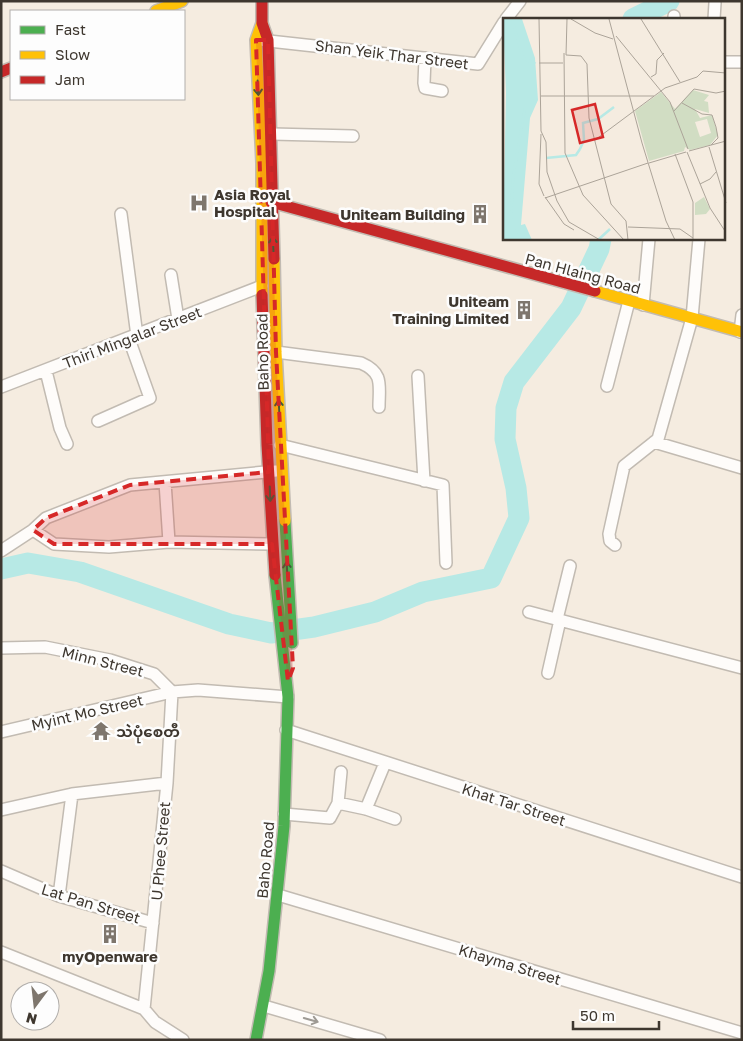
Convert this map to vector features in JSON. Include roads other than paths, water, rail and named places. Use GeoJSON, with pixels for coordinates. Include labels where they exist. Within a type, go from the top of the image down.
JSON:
{"type":"FeatureCollection","features":[{"type":"Feature","properties":{"kind":"main road"},"geometry":{"type":"LineString","coordinates":[[159,10],[182,1]]}},
{"type":"Feature","properties":{"kind":"main road","name":"Baho Road"},"geometry":{"type":"LineString","coordinates":[[262,1],[262,23],[268,40],[272,134],[271,202],[282,470],[284,618]]}},
{"type":"Feature","properties":{"kind":"main road","name":"Baho Road"},"geometry":{"type":"LineString","coordinates":[[256,1040],[264,1006],[278,895],[284,814],[288,697],[288,681],[283,668],[288,654],[272,544],[269,472],[262,286],[262,163],[256,40],[262,23]]}},
{"type":"Feature","properties":{"kind":"main road","name":"Pan Hlaing Road"},"geometry":{"type":"LineString","coordinates":[[271,202],[741,332]]}},
{"type":"Feature","properties":{"kind":"street"},"geometry":{"type":"LineString","coordinates":[[507,18],[520,1]]}},
{"type":"Feature","properties":{"kind":"street"},"geometry":{"type":"LineString","coordinates":[[714,18],[715,3]]}},
{"type":"Feature","properties":{"kind":"street","name":"Shan Yeik Thar Street"},"geometry":{"type":"LineString","coordinates":[[256,40],[478,64],[503,24]]}},
{"type":"Feature","properties":{"kind":"street"},"geometry":{"type":"LineString","coordinates":[[425,58],[425,88],[442,91]]}},
{"type":"Feature","properties":{"kind":"street"},"geometry":{"type":"LineString","coordinates":[[726,62],[742,62]]}},
{"type":"Feature","properties":{"kind":"street"},"geometry":{"type":"LineString","coordinates":[[272,134],[353,136]]}},
{"type":"Feature","properties":{"kind":"street"},"geometry":{"type":"LineString","coordinates":[[98,421],[150,398],[133,337],[121,214]]}},
{"type":"Feature","properties":{"kind":"street"},"geometry":{"type":"LineString","coordinates":[[643,305],[649,240]]}},
{"type":"Feature","properties":{"kind":"street"},"geometry":{"type":"LineString","coordinates":[[615,545],[610,541],[609,534],[624,466],[658,439],[692,318],[699,240]]}},
{"type":"Feature","properties":{"kind":"street"},"geometry":{"type":"LineString","coordinates":[[171,275],[178,319]]}},
{"type":"Feature","properties":{"kind":"street","name":"Thiri Mingalar Street"},"geometry":{"type":"LineString","coordinates":[[1,387],[262,286]]}},
{"type":"Feature","properties":{"kind":"street"},"geometry":{"type":"LineString","coordinates":[[607,386],[629,301]]}},
{"type":"Feature","properties":{"kind":"street"},"geometry":{"type":"LineString","coordinates":[[741,332],[742,315]]}},
{"type":"Feature","properties":{"kind":"street"},"geometry":{"type":"LineString","coordinates":[[276,352],[361,362],[372,367],[379,378],[379,407]]}},
{"type":"Feature","properties":{"kind":"street"},"geometry":{"type":"LineString","coordinates":[[46,371],[60,428],[67,444]]}},
{"type":"Feature","properties":{"kind":"street"},"geometry":{"type":"LineString","coordinates":[[418,376],[424,481]]}},
{"type":"Feature","properties":{"kind":"street"},"geometry":{"type":"LineString","coordinates":[[654,442],[742,468]]}},
{"type":"Feature","properties":{"kind":"street"},"geometry":{"type":"LineString","coordinates":[[280,445],[443,486],[446,563]]}},
{"type":"Feature","properties":{"kind":"street"},"geometry":{"type":"LineString","coordinates":[[6,549],[33,530],[46,518],[130,485],[282,470]]}},
{"type":"Feature","properties":{"kind":"street"},"geometry":{"type":"LineString","coordinates":[[165,482],[169,542]]}},
{"type":"Feature","properties":{"kind":"street"},"geometry":{"type":"LineString","coordinates":[[33,530],[54,544],[108,547],[169,542],[272,544]]}},
{"type":"Feature","properties":{"kind":"street"},"geometry":{"type":"LineString","coordinates":[[548,673],[570,566]]}},
{"type":"Feature","properties":{"kind":"street"},"geometry":{"type":"LineString","coordinates":[[529,612],[742,668]]}},
{"type":"Feature","properties":{"kind":"street","name":"Minn Street"},"geometry":{"type":"LineString","coordinates":[[1,648],[45,647],[110,660],[154,674],[172,692]]}},
{"type":"Feature","properties":{"kind":"street"},"geometry":{"type":"LineString","coordinates":[[172,692],[206,690],[288,697]]}},
{"type":"Feature","properties":{"kind":"street","name":"Myint Mo Street"},"geometry":{"type":"LineString","coordinates":[[1,732],[172,692]]}},
{"type":"Feature","properties":{"kind":"street","name":"U Phee Street"},"geometry":{"type":"LineString","coordinates":[[144,1009],[167,783],[172,692]]}},
{"type":"Feature","properties":{"kind":"street","name":"Khat Tar Street"},"geometry":{"type":"LineString","coordinates":[[286,730],[742,877]]}},
{"type":"Feature","properties":{"kind":"street"},"geometry":{"type":"LineString","coordinates":[[366,809],[385,763]]}},
{"type":"Feature","properties":{"kind":"street"},"geometry":{"type":"LineString","coordinates":[[284,814],[330,818],[334,814],[338,803],[341,772]]}},
{"type":"Feature","properties":{"kind":"street"},"geometry":{"type":"LineString","coordinates":[[1,810],[72,794],[167,783]]}},
{"type":"Feature","properties":{"kind":"street"},"geometry":{"type":"LineString","coordinates":[[59,896],[72,794]]}},
{"type":"Feature","properties":{"kind":"street"},"geometry":{"type":"LineString","coordinates":[[338,803],[366,809],[395,819]]}},
{"type":"Feature","properties":{"kind":"street","name":"Lat Pan Street"},"geometry":{"type":"LineString","coordinates":[[1,871],[59,896],[153,923]]}},
{"type":"Feature","properties":{"kind":"street","name":"Khayma Street"},"geometry":{"type":"LineString","coordinates":[[278,895],[742,1033]]}},
{"type":"Feature","properties":{"kind":"street"},"geometry":{"type":"LineString","coordinates":[[1,952],[144,1009],[155,1022],[183,1040]]}},
{"type":"Feature","properties":{"kind":"street"},"geometry":{"type":"LineString","coordinates":[[264,1006],[380,1040]]}},
{"type":"Feature","properties":{"kind":"waterway"},"geometry":{"type":"LineString","coordinates":[[635,18],[669,1]]}},
{"type":"Feature","properties":{"kind":"waterway"},"geometry":{"type":"LineString","coordinates":[[1,569],[28,563],[80,572],[229,624],[271,633],[314,627],[375,612],[423,592],[491,578],[519,518],[516,488],[505,439],[506,408],[514,382],[571,308],[599,249],[601,240]]}},
{"type":"Feature","properties":{"kind":"place","name":"Asia Royal Hospital"},"geometry":{"type":"Point","coordinates":[199,203]}},
{"type":"Feature","properties":{"kind":"place","name":"Uniteam Building"},"geometry":{"type":"Point","coordinates":[480,214]}},
{"type":"Feature","properties":{"kind":"place","name":"Uniteam Training Limited"},"geometry":{"type":"Point","coordinates":[524,310]}},
{"type":"Feature","properties":{"kind":"place","name":"သဲပုံစေတီ"},"geometry":{"type":"Point","coordinates":[101,731]}},
{"type":"Feature","properties":{"kind":"place","name":"myOpenware"},"geometry":{"type":"Point","coordinates":[110,934]}}]}
